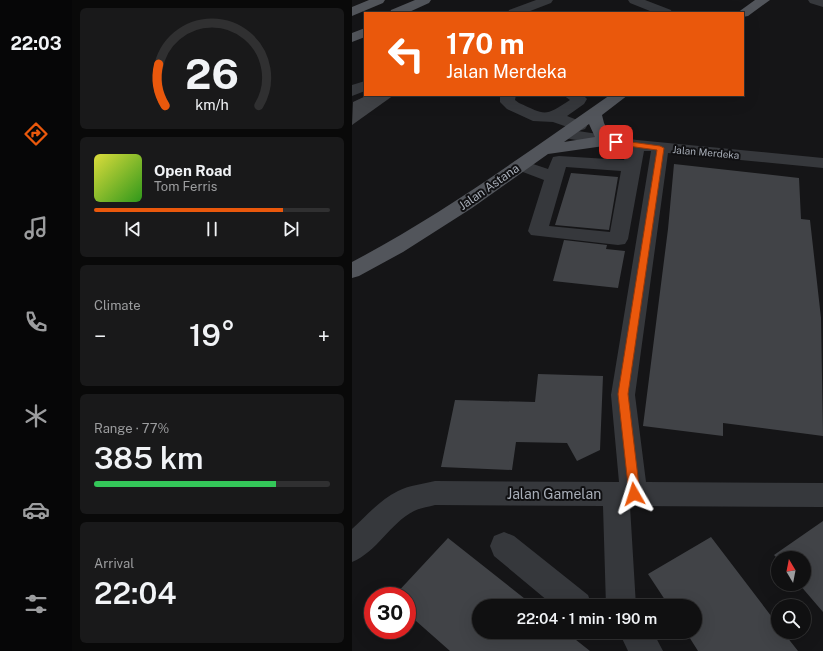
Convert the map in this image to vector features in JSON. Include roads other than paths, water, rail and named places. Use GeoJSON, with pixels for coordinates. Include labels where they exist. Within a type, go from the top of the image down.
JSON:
{"type":"FeatureCollection","features":[{"type":"Feature","properties":{"kind":"main road"},"geometry":{"type":"LineString","coordinates":[[354,10],[379,0]]}},
{"type":"Feature","properties":{"kind":"main road"},"geometry":{"type":"LineString","coordinates":[[398,12],[425,0]]}},
{"type":"Feature","properties":{"kind":"main road"},"geometry":{"type":"LineString","coordinates":[[744,12],[764,0]]}},
{"type":"Feature","properties":{"kind":"main road"},"geometry":{"type":"LineString","coordinates":[[352,31],[364,26]]}},
{"type":"Feature","properties":{"kind":"main road"},"geometry":{"type":"LineString","coordinates":[[352,38],[364,32]]}},
{"type":"Feature","properties":{"kind":"main road","name":"Jalan Astana"},"geometry":{"type":"LineString","coordinates":[[352,271],[428,228],[572,130],[619,96]]}},
{"type":"Feature","properties":{"kind":"main road"},"geometry":{"type":"LineString","coordinates":[[541,151],[605,141],[596,123],[594,114]]}},
{"type":"Feature","properties":{"kind":"street"},"geometry":{"type":"LineString","coordinates":[[517,12],[547,0]]}},
{"type":"Feature","properties":{"kind":"street"},"geometry":{"type":"LineString","coordinates":[[634,0],[664,12]]}},
{"type":"Feature","properties":{"kind":"street"},"geometry":{"type":"LineString","coordinates":[[814,0],[823,3]]}},
{"type":"Feature","properties":{"kind":"street"},"geometry":{"type":"LineString","coordinates":[[352,91],[364,85]]}},
{"type":"Feature","properties":{"kind":"street"},"geometry":{"type":"LineString","coordinates":[[508,96],[508,102],[513,106],[538,118],[555,117],[579,101],[579,99],[572,96]]}},
{"type":"Feature","properties":{"kind":"street","name":"Jalan Merdeka"},"geometry":{"type":"LineString","coordinates":[[555,117],[572,130],[605,141],[660,148],[823,163]]}},
{"type":"Feature","properties":{"kind":"street"},"geometry":{"type":"LineString","coordinates":[[631,166],[559,160],[538,231],[618,239],[631,166],[637,145]]}},
{"type":"Feature","properties":{"kind":"street"},"geometry":{"type":"LineString","coordinates":[[621,599],[625,494],[623,394],[660,148]]}},
{"type":"Feature","properties":{"kind":"street"},"geometry":{"type":"LineString","coordinates":[[521,165],[553,177]]}},
{"type":"Feature","properties":{"kind":"street","name":"Jalan Gamelan"},"geometry":{"type":"LineString","coordinates":[[352,548],[388,514],[407,500],[435,493],[823,494]]}},
{"type":"Feature","properties":{"kind":"street"},"geometry":{"type":"LineString","coordinates":[[504,546],[568,599]]}},
{"type":"Feature","properties":{"kind":"street"},"geometry":{"type":"LineString","coordinates":[[639,639],[647,651]]}}]}
